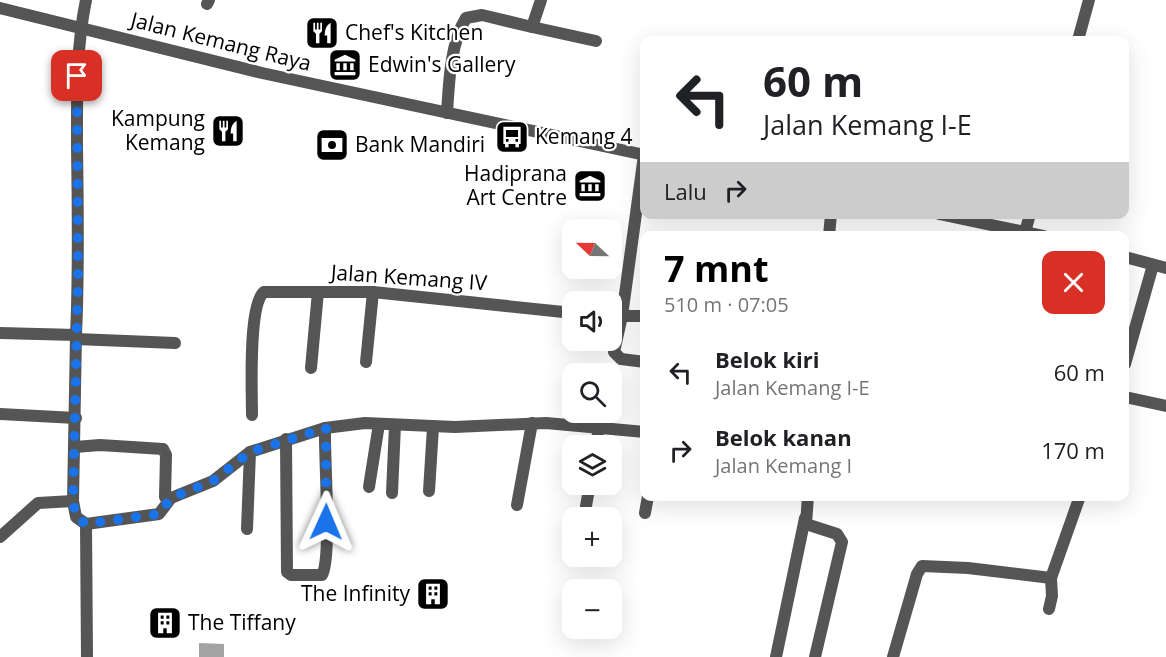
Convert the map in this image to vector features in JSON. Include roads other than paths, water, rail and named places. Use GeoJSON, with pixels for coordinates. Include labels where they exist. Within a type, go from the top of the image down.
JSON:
{"type":"FeatureCollection","features":[{"type":"Feature","properties":{"kind":"street"},"geometry":{"type":"LineString","coordinates":[[86,0],[80,27],[77,76],[78,279],[73,501],[76,517],[86,524],[159,514],[171,498],[213,481],[250,452],[326,428],[379,424],[433,427],[532,423],[640,431]]}},
{"type":"Feature","properties":{"kind":"street"},"geometry":{"type":"LineString","coordinates":[[532,27],[541,0]]}},
{"type":"Feature","properties":{"kind":"street"},"geometry":{"type":"LineString","coordinates":[[1079,36],[1089,0]]}},
{"type":"Feature","properties":{"kind":"street","name":"Jalan Kemang Raya"},"geometry":{"type":"LineString","coordinates":[[0,8],[262,73],[640,154]]}},
{"type":"Feature","properties":{"kind":"street"},"geometry":{"type":"LineString","coordinates":[[447,113],[453,60],[461,26],[466,18],[482,15],[596,41]]}},
{"type":"Feature","properties":{"kind":"street"},"geometry":{"type":"LineString","coordinates":[[621,291],[640,184]]}},
{"type":"Feature","properties":{"kind":"street"},"geometry":{"type":"LineString","coordinates":[[962,219],[1016,231]]}},
{"type":"Feature","properties":{"kind":"street"},"geometry":{"type":"LineString","coordinates":[[1129,258],[1166,268]]}},
{"type":"Feature","properties":{"kind":"street"},"geometry":{"type":"LineString","coordinates":[[1129,350],[1153,264]]}},
{"type":"Feature","properties":{"kind":"street"},"geometry":{"type":"LineString","coordinates":[[252,415],[253,334],[258,297],[269,290],[318,292]]}},
{"type":"Feature","properties":{"kind":"street","name":"Jalan Kemang IV"},"geometry":{"type":"LineString","coordinates":[[311,368],[318,292],[373,292],[562,312]]}},
{"type":"Feature","properties":{"kind":"street"},"geometry":{"type":"LineString","coordinates":[[366,362],[373,292]]}},
{"type":"Feature","properties":{"kind":"street"},"geometry":{"type":"LineString","coordinates":[[622,316],[640,316]]}},
{"type":"Feature","properties":{"kind":"street"},"geometry":{"type":"LineString","coordinates":[[0,333],[175,343]]}},
{"type":"Feature","properties":{"kind":"street"},"geometry":{"type":"LineString","coordinates":[[616,351],[616,357],[640,361]]}},
{"type":"Feature","properties":{"kind":"street"},"geometry":{"type":"LineString","coordinates":[[1129,398],[1166,406]]}},
{"type":"Feature","properties":{"kind":"street"},"geometry":{"type":"LineString","coordinates":[[0,414],[76,418]]}},
{"type":"Feature","properties":{"kind":"street"},"geometry":{"type":"LineString","coordinates":[[517,505],[532,423]]}},
{"type":"Feature","properties":{"kind":"street"},"geometry":{"type":"LineString","coordinates":[[369,487],[379,424]]}},
{"type":"Feature","properties":{"kind":"street"},"geometry":{"type":"LineString","coordinates":[[392,493],[395,425]]}},
{"type":"Feature","properties":{"kind":"street"},"geometry":{"type":"LineString","coordinates":[[429,490],[433,427]]}},
{"type":"Feature","properties":{"kind":"street"},"geometry":{"type":"LineString","coordinates":[[598,435],[599,427]]}},
{"type":"Feature","properties":{"kind":"street"},"geometry":{"type":"LineString","coordinates":[[286,439],[287,572],[291,575],[322,575],[326,508],[324,463],[326,428]]}},
{"type":"Feature","properties":{"kind":"street"},"geometry":{"type":"LineString","coordinates":[[75,447],[100,445],[159,447],[166,455],[165,497]]}},
{"type":"Feature","properties":{"kind":"street"},"geometry":{"type":"LineString","coordinates":[[247,529],[250,452]]}},
{"type":"Feature","properties":{"kind":"street"},"geometry":{"type":"LineString","coordinates":[[586,506],[588,495]]}},
{"type":"Feature","properties":{"kind":"street"},"geometry":{"type":"LineString","coordinates":[[0,537],[38,503],[73,501]]}},
{"type":"Feature","properties":{"kind":"street"},"geometry":{"type":"LineString","coordinates":[[645,513],[647,501]]}},
{"type":"Feature","properties":{"kind":"street"},"geometry":{"type":"LineString","coordinates":[[776,657],[807,501]]}},
{"type":"Feature","properties":{"kind":"street"},"geometry":{"type":"LineString","coordinates":[[1048,609],[1052,596],[1051,578],[1078,501]]}},
{"type":"Feature","properties":{"kind":"street"},"geometry":{"type":"LineString","coordinates":[[805,518],[809,526],[837,534],[842,542],[815,657]]}},
{"type":"Feature","properties":{"kind":"street"},"geometry":{"type":"LineString","coordinates":[[86,524],[87,657]]}},
{"type":"Feature","properties":{"kind":"street"},"geometry":{"type":"LineString","coordinates":[[893,657],[917,574],[922,566],[968,568],[1051,578]]}},
{"type":"Feature","properties":{"kind":"place","name":"Chef's Kitchen"},"geometry":{"type":"Point","coordinates":[322,33]}},
{"type":"Feature","properties":{"kind":"place","name":"Edwin's Gallery"},"geometry":{"type":"Point","coordinates":[345,65]}},
{"type":"Feature","properties":{"kind":"place","name":"Kampung Kemang"},"geometry":{"type":"Point","coordinates":[228,131]}},
{"type":"Feature","properties":{"kind":"place","name":"Kemang 4"},"geometry":{"type":"Point","coordinates":[512,137]}},
{"type":"Feature","properties":{"kind":"place","name":"Bank Mandiri"},"geometry":{"type":"Point","coordinates":[332,145]}},
{"type":"Feature","properties":{"kind":"place","name":"Hadiprana Art Centre"},"geometry":{"type":"Point","coordinates":[590,186]}},
{"type":"Feature","properties":{"kind":"place","name":"The Infinity"},"geometry":{"type":"Point","coordinates":[433,594]}},
{"type":"Feature","properties":{"kind":"place","name":"The Tiffany"},"geometry":{"type":"Point","coordinates":[165,623]}}]}
